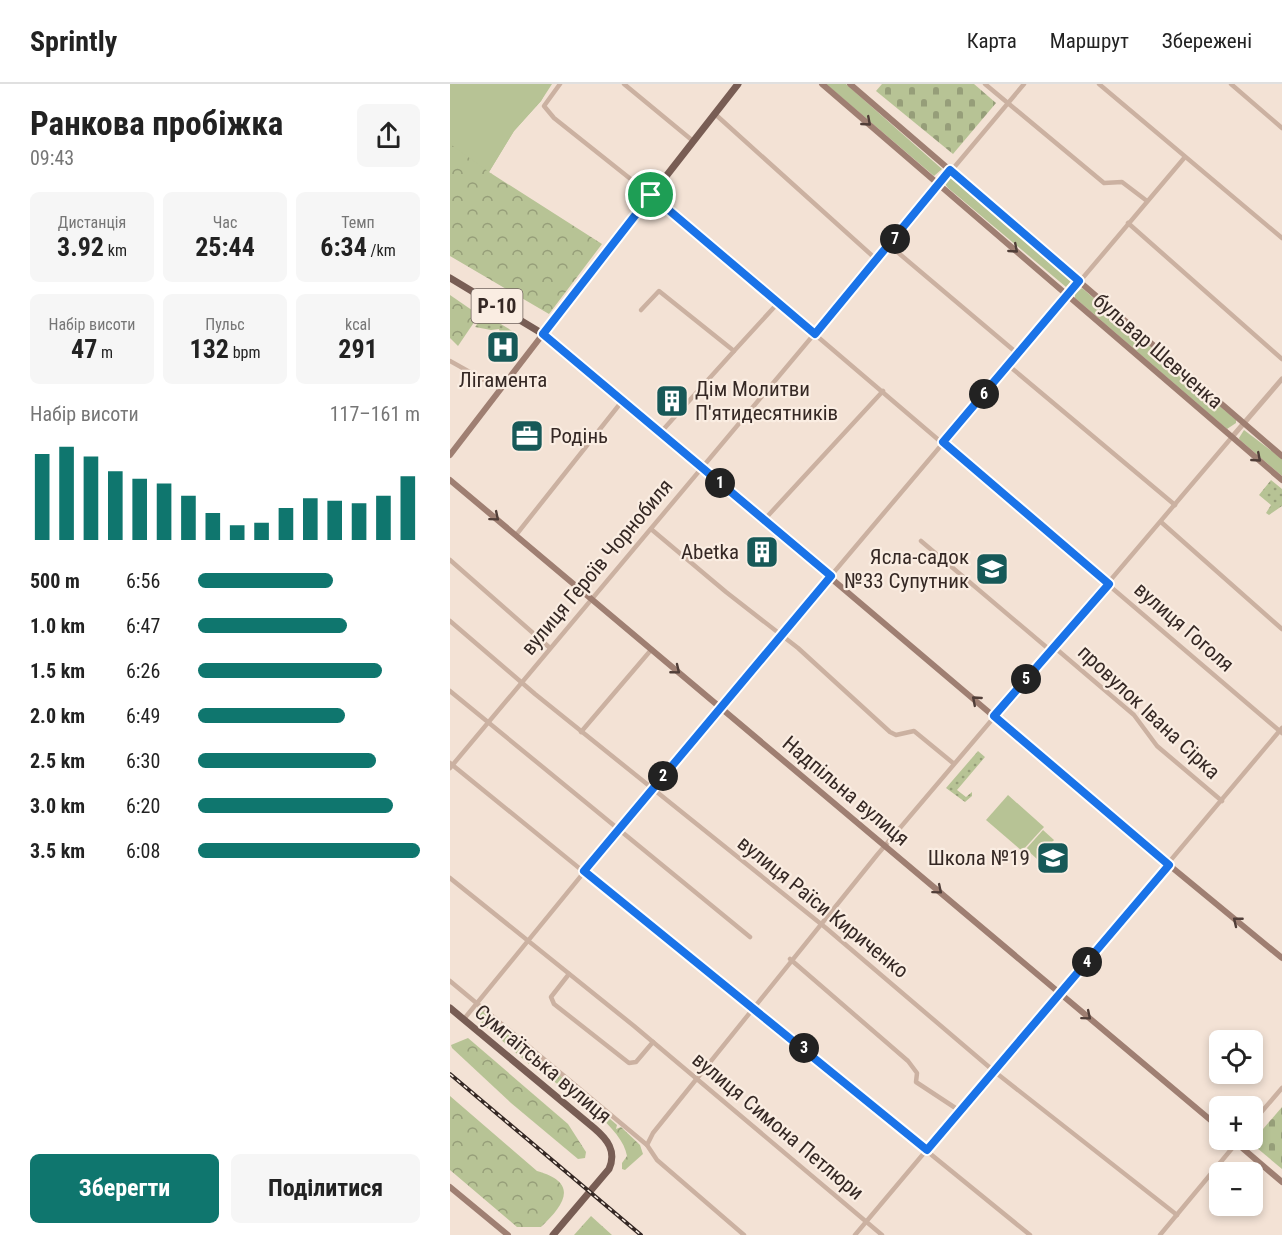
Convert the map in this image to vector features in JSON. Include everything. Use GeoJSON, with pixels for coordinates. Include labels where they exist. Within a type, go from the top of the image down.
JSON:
{"type":"FeatureCollection","features":[{"type":"Feature","properties":{"kind":"main road","name":"Р-10"},"geometry":{"type":"LineString","coordinates":[[450,278],[543,334],[738,84]]}},
{"type":"Feature","properties":{"kind":"main road","name":"бульвар Шевченка"},"geometry":{"type":"LineString","coordinates":[[822,84],[1282,480]]}},
{"type":"Feature","properties":{"kind":"main road","name":"бульвар Шевченка"},"geometry":{"type":"LineString","coordinates":[[850,84],[1282,456]]}},
{"type":"Feature","properties":{"kind":"main road"},"geometry":{"type":"LineString","coordinates":[[450,455],[543,334],[1169,865],[1281,954]]}},
{"type":"Feature","properties":{"kind":"main road","name":"Надпільна вулиця"},"geometry":{"type":"LineString","coordinates":[[450,480],[1209,1119]]}},
{"type":"Feature","properties":{"kind":"main road","name":"Сумгаїтська вулиця"},"geometry":{"type":"LineString","coordinates":[[450,1008],[594,1128],[611,1147],[612,1159],[609,1168],[553,1235]]}},
{"type":"Feature","properties":{"kind":"main road"},"geometry":{"type":"LineString","coordinates":[[1246,1150],[1282,1182]]}},
{"type":"Feature","properties":{"kind":"main road"},"geometry":{"type":"LineString","coordinates":[[450,1186],[508,1235]]}},
{"type":"Feature","properties":{"kind":"street","name":"вулиця Гоголя"},"geometry":{"type":"LineString","coordinates":[[560,84],[544,106],[560,123],[651,195],[1281,730]]}},
{"type":"Feature","properties":{"kind":"street"},"geometry":{"type":"LineString","coordinates":[[624,84],[693,141]]}},
{"type":"Feature","properties":{"kind":"street"},"geometry":{"type":"LineString","coordinates":[[985,84],[1104,183],[1122,182],[1147,201]]}},
{"type":"Feature","properties":{"kind":"street","name":"вулиця Героїв Чорнобиля"},"geometry":{"type":"LineString","coordinates":[[451,765],[1024,84]]}},
{"type":"Feature","properties":{"kind":"street"},"geometry":{"type":"LineString","coordinates":[[1099,84],[1282,238]]}},
{"type":"Feature","properties":{"kind":"street"},"geometry":{"type":"LineString","coordinates":[[1231,84],[1282,128]]}},
{"type":"Feature","properties":{"kind":"street"},"geometry":{"type":"LineString","coordinates":[[715,114],[877,260]]}},
{"type":"Feature","properties":{"kind":"street"},"geometry":{"type":"LineString","coordinates":[[464,1019],[652,788],[1185,157]]}},
{"type":"Feature","properties":{"kind":"street"},"geometry":{"type":"LineString","coordinates":[[1128,224],[1282,359]]}},
{"type":"Feature","properties":{"kind":"street"},"geometry":{"type":"LineString","coordinates":[[889,245],[1018,354]]}},
{"type":"Feature","properties":{"kind":"street"},"geometry":{"type":"LineString","coordinates":[[641,310],[659,291],[734,351]]}},
{"type":"Feature","properties":{"kind":"street"},"geometry":{"type":"LineString","coordinates":[[661,432],[778,303]]}},
{"type":"Feature","properties":{"kind":"street"},"geometry":{"type":"LineString","coordinates":[[450,361],[500,389]]}},
{"type":"Feature","properties":{"kind":"street"},"geometry":{"type":"LineString","coordinates":[[1008,365],[1175,505]]}},
{"type":"Feature","properties":{"kind":"street"},"geometry":{"type":"LineString","coordinates":[[647,1145],[650,1136],[790,959],[953,764],[1282,379]]}},
{"type":"Feature","properties":{"kind":"street"},"geometry":{"type":"LineString","coordinates":[[764,520],[883,391]]}},
{"type":"Feature","properties":{"kind":"street"},"geometry":{"type":"LineString","coordinates":[[516,535],[622,400]]}},
{"type":"Feature","properties":{"kind":"street"},"geometry":{"type":"LineString","coordinates":[[1161,522],[1282,629]]}},
{"type":"Feature","properties":{"kind":"street"},"geometry":{"type":"LineString","coordinates":[[651,529],[782,636],[890,732],[896,735],[914,731],[953,764]]}},
{"type":"Feature","properties":{"kind":"street","name":"провулок Івана Сірка"},"geometry":{"type":"LineString","coordinates":[[921,541],[1138,718],[1157,746],[1222,801]]}},
{"type":"Feature","properties":{"kind":"street"},"geometry":{"type":"LineString","coordinates":[[450,560],[550,648]]}},
{"type":"Feature","properties":{"kind":"street","name":"вулиця Раїси Кириченко"},"geometry":{"type":"LineString","coordinates":[[450,621],[581,732],[819,925],[995,1072],[1177,1215]]}},
{"type":"Feature","properties":{"kind":"street"},"geometry":{"type":"LineString","coordinates":[[581,732],[651,650]]}},
{"type":"Feature","properties":{"kind":"street"},"geometry":{"type":"LineString","coordinates":[[450,691],[750,937]]}},
{"type":"Feature","properties":{"kind":"street"},"geometry":{"type":"LineString","coordinates":[[855,1235],[995,1072],[1281,730]]}},
{"type":"Feature","properties":{"kind":"street"},"geometry":{"type":"LineString","coordinates":[[451,765],[753,1007],[1029,1235]]}},
{"type":"Feature","properties":{"kind":"street","name":"вулиця Симона Петлюри"},"geometry":{"type":"LineString","coordinates":[[450,878],[653,1042],[882,1235]]}},
{"type":"Feature","properties":{"kind":"street"},"geometry":{"type":"LineString","coordinates":[[790,959],[908,1061],[917,1074],[916,1082],[919,1085],[927,1087],[960,1111]]}},
{"type":"Feature","properties":{"kind":"street"},"geometry":{"type":"LineString","coordinates":[[569,974],[551,997],[554,1005],[628,1063],[636,1062],[653,1042]]}},
{"type":"Feature","properties":{"kind":"street"},"geometry":{"type":"LineString","coordinates":[[450,981],[647,1145],[657,1160],[744,1235]]}},
{"type":"Feature","properties":{"kind":"street"},"geometry":{"type":"LineString","coordinates":[[1263,1110],[1282,1088]]}},
{"type":"Feature","properties":{"kind":"street"},"geometry":{"type":"LineString","coordinates":[[1160,1235],[1229,1150]]}},
{"type":"Feature","properties":{"kind":"green space"},"geometry":{"type":"Polygon","coordinates":[[[450,84],[550,84],[541,101],[514,131],[489,172],[602,244],[549,314],[450,256],[450,84]]]}},
{"type":"Feature","properties":{"kind":"green space"},"geometry":{"type":"Polygon","coordinates":[[[450,84],[552,84],[541,101],[514,131],[489,172],[450,144],[450,84]]]}},
{"type":"Feature","properties":{"kind":"green space"},"geometry":{"type":"Polygon","coordinates":[[[826,84],[846,84],[942,169],[934,176],[826,84]]]}},
{"type":"Feature","properties":{"kind":"green space"},"geometry":{"type":"Polygon","coordinates":[[[882,84],[974,84],[996,103],[953,154],[876,91],[882,84]]]}},
{"type":"Feature","properties":{"kind":"green space"},"geometry":{"type":"Polygon","coordinates":[[[951,177],[1070,277],[1071,281],[1066,287],[948,188],[945,184],[951,177]]]}},
{"type":"Feature","properties":{"kind":"green space"},"geometry":{"type":"Polygon","coordinates":[[[1082,288],[1236,420],[1236,423],[1227,429],[1075,298],[1075,294],[1082,288]]]}},
{"type":"Feature","properties":{"kind":"green space"},"geometry":{"type":"Polygon","coordinates":[[[450,295],[479,315],[458,346],[450,338],[450,295]]]}},
{"type":"Feature","properties":{"kind":"green space"},"geometry":{"type":"Polygon","coordinates":[[[484,314],[519,335],[518,349],[518,337],[512,333],[507,340],[501,336],[499,329],[475,327],[484,314]]]}},
{"type":"Feature","properties":{"kind":"green space"},"geometry":{"type":"Polygon","coordinates":[[[1244,430],[1282,459],[1282,476],[1240,440],[1244,430]]]}},
{"type":"Feature","properties":{"kind":"green space"},"geometry":{"type":"Polygon","coordinates":[[[1271,480],[1282,489],[1282,506],[1269,515],[1266,513],[1271,505],[1259,495],[1271,480]]]}},
{"type":"Feature","properties":{"kind":"green space"},"geometry":{"type":"Polygon","coordinates":[[[978,751],[985,757],[957,790],[966,797],[972,792],[972,796],[965,802],[946,788],[978,751]]]}},
{"type":"Feature","properties":{"kind":"green space"},"geometry":{"type":"Polygon","coordinates":[[[1008,795],[1044,827],[1022,851],[986,820],[1008,795]]]}},
{"type":"Feature","properties":{"kind":"green space"},"geometry":{"type":"Polygon","coordinates":[[[1043,830],[1054,840],[1037,859],[1026,849],[1043,830]]]}},
{"type":"Feature","properties":{"kind":"green space"},"geometry":{"type":"Polygon","coordinates":[[[478,1006],[496,1021],[496,1027],[502,1025],[617,1125],[616,1129],[621,1127],[640,1145],[643,1154],[625,1170],[622,1169],[622,1163],[627,1156],[624,1145],[617,1135],[596,1114],[552,1080],[544,1071],[539,1072],[538,1070],[542,1068],[538,1064],[529,1064],[474,1017],[478,1006]]]}},
{"type":"Feature","properties":{"kind":"green space"},"geometry":{"type":"Polygon","coordinates":[[[468,1038],[568,1124],[586,1152],[585,1158],[578,1159],[511,1103],[452,1048],[451,1045],[468,1038]]]}},
{"type":"Feature","properties":{"kind":"green space"},"geometry":{"type":"Polygon","coordinates":[[[450,1096],[537,1171],[559,1182],[564,1195],[561,1203],[541,1227],[517,1227],[450,1170],[450,1096]]]}},
{"type":"Feature","properties":{"kind":"green space"},"geometry":{"type":"Polygon","coordinates":[[[1282,1107],[1282,1169],[1259,1150],[1263,1150],[1263,1129],[1282,1107]]]}},
{"type":"Feature","properties":{"kind":"green space"},"geometry":{"type":"Polygon","coordinates":[[[591,1216],[612,1235],[574,1235],[591,1216]]]}},
{"type":"Feature","properties":{"kind":"railway"},"geometry":{"type":"LineString","coordinates":[[450,1074],[641,1235]]}},
{"type":"Feature","properties":{"kind":"place","name":"Лігамента"},"geometry":{"type":"Point","coordinates":[503,347]}},
{"type":"Feature","properties":{"kind":"place","name":"Дім Молитви П'ятидесятників"},"geometry":{"type":"Point","coordinates":[672,401]}},
{"type":"Feature","properties":{"kind":"place","name":"Родінь"},"geometry":{"type":"Point","coordinates":[527,436]}},
{"type":"Feature","properties":{"kind":"place","name":"Abetka"},"geometry":{"type":"Point","coordinates":[762,552]}},
{"type":"Feature","properties":{"kind":"place","name":"Ясла-садок №33 Супутник"},"geometry":{"type":"Point","coordinates":[992,569]}},
{"type":"Feature","properties":{"kind":"place","name":"Школа №19"},"geometry":{"type":"Point","coordinates":[1053,858]}},
{"type":"Feature","properties":{"kind":"route"},"geometry":{"type":"LineString","coordinates":[[950,170],[1079,281],[943,442],[1109,584],[994,716],[1169,865],[927,1150],[584,871],[831,576],[543,334],[651,195],[815,334],[950,170]]}}]}
